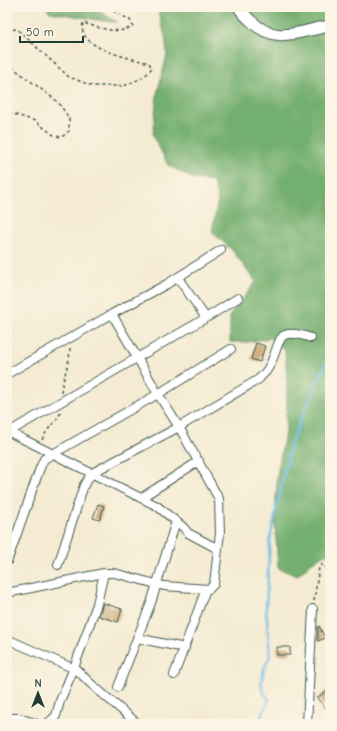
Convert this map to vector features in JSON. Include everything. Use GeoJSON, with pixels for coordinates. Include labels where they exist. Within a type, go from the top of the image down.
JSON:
{"type":"FeatureCollection","features":[{"type":"Feature","properties":{"kind":"street"},"geometry":{"type":"LineString","coordinates":[[239,7],[256,26],[277,35],[293,35],[330,26]]}},
{"type":"Feature","properties":{"kind":"street"},"geometry":{"type":"LineString","coordinates":[[7,374],[178,278],[221,250]]}},
{"type":"Feature","properties":{"kind":"street"},"geometry":{"type":"LineString","coordinates":[[178,278],[206,318]]}},
{"type":"Feature","properties":{"kind":"street"},"geometry":{"type":"LineString","coordinates":[[7,432],[206,318],[238,298]]}},
{"type":"Feature","properties":{"kind":"street"},"geometry":{"type":"LineString","coordinates":[[7,593],[104,573],[114,573],[156,584],[206,589],[210,589],[214,584],[220,533],[220,499],[112,314]]}},
{"type":"Feature","properties":{"kind":"street"},"geometry":{"type":"LineString","coordinates":[[58,565],[84,486],[92,473],[179,427],[259,379],[268,369],[281,337],[288,333],[298,333],[311,338]]}},
{"type":"Feature","properties":{"kind":"street"},"geometry":{"type":"LineString","coordinates":[[7,562],[44,459],[158,394],[231,349]]}},
{"type":"Feature","properties":{"kind":"street"},"geometry":{"type":"LineString","coordinates":[[7,432],[157,506],[188,533],[218,549]]}},
{"type":"Feature","properties":{"kind":"street"},"geometry":{"type":"LineString","coordinates":[[141,498],[198,461]]}},
{"type":"Feature","properties":{"kind":"street"},"geometry":{"type":"LineString","coordinates":[[118,687],[151,603],[176,521]]}},
{"type":"Feature","properties":{"kind":"street"},"geometry":{"type":"LineString","coordinates":[[47,724],[56,716],[60,701],[74,668],[97,604],[104,573]]}},
{"type":"Feature","properties":{"kind":"street"},"geometry":{"type":"LineString","coordinates":[[174,675],[206,589]]}},
{"type":"Feature","properties":{"kind":"street"},"geometry":{"type":"LineString","coordinates":[[307,724],[313,609]]}},
{"type":"Feature","properties":{"kind":"street"},"geometry":{"type":"LineString","coordinates":[[137,638],[185,648]]}},
{"type":"Feature","properties":{"kind":"street"},"geometry":{"type":"LineString","coordinates":[[7,639],[74,668],[138,724]]}},
{"type":"Feature","properties":{"kind":"street"},"geometry":{"type":"LineString","coordinates":[[7,718],[19,718],[37,724]]}},
{"type":"Feature","properties":{"kind":"path"},"geometry":{"type":"LineString","coordinates":[[7,30],[16,29],[69,77],[93,86],[124,86],[144,77],[152,68],[149,63],[109,52],[86,39],[81,29],[83,23],[114,30],[127,30],[133,26],[130,20],[106,7]]}},
{"type":"Feature","properties":{"kind":"path"},"geometry":{"type":"LineString","coordinates":[[7,63],[58,102],[69,118],[69,131],[62,137],[55,136],[35,121],[7,112]]}},
{"type":"Feature","properties":{"kind":"path"},"geometry":{"type":"LineString","coordinates":[[313,609],[319,567],[323,564],[330,572]]}},
{"type":"Feature","properties":{"kind":"green space"},"geometry":{"type":"Polygon","coordinates":[[[45,7],[93,7],[117,22],[50,12],[45,7]]]}},
{"type":"Feature","properties":{"kind":"green space"},"geometry":{"type":"Polygon","coordinates":[[[157,7],[330,7],[330,559],[326,553],[311,563],[297,576],[278,568],[275,521],[277,475],[286,427],[287,382],[285,351],[271,338],[248,342],[230,342],[230,315],[256,282],[232,250],[212,232],[218,200],[213,181],[194,179],[168,165],[153,135],[157,94],[167,55],[165,36],[157,7]]]}},
{"type":"Feature","properties":{"kind":"building"},"geometry":{"type":"Polygon","coordinates":[[[256,343],[265,346],[260,362],[251,359],[256,343]]]}},
{"type":"Feature","properties":{"kind":"building"},"geometry":{"type":"Polygon","coordinates":[[[98,504],[104,506],[100,520],[93,518],[98,504]]]}},
{"type":"Feature","properties":{"kind":"building"},"geometry":{"type":"Polygon","coordinates":[[[103,603],[122,609],[118,622],[99,616],[103,603]]]}},
{"type":"Feature","properties":{"kind":"building"},"geometry":{"type":"Polygon","coordinates":[[[319,626],[325,638],[318,641],[318,627],[319,626]]]}},
{"type":"Feature","properties":{"kind":"building"},"geometry":{"type":"Polygon","coordinates":[[[277,647],[290,647],[290,655],[277,655],[277,647]]]}},
{"type":"Feature","properties":{"kind":"building"},"geometry":{"type":"Polygon","coordinates":[[[330,688],[330,713],[317,698],[330,688]]]}},
{"type":"Feature","properties":{"kind":"waterway"},"geometry":{"type":"LineString","coordinates":[[260,724],[262,714],[269,700],[264,693],[261,684],[264,669],[270,656],[266,607],[270,539],[291,442],[330,355]]}}]}
